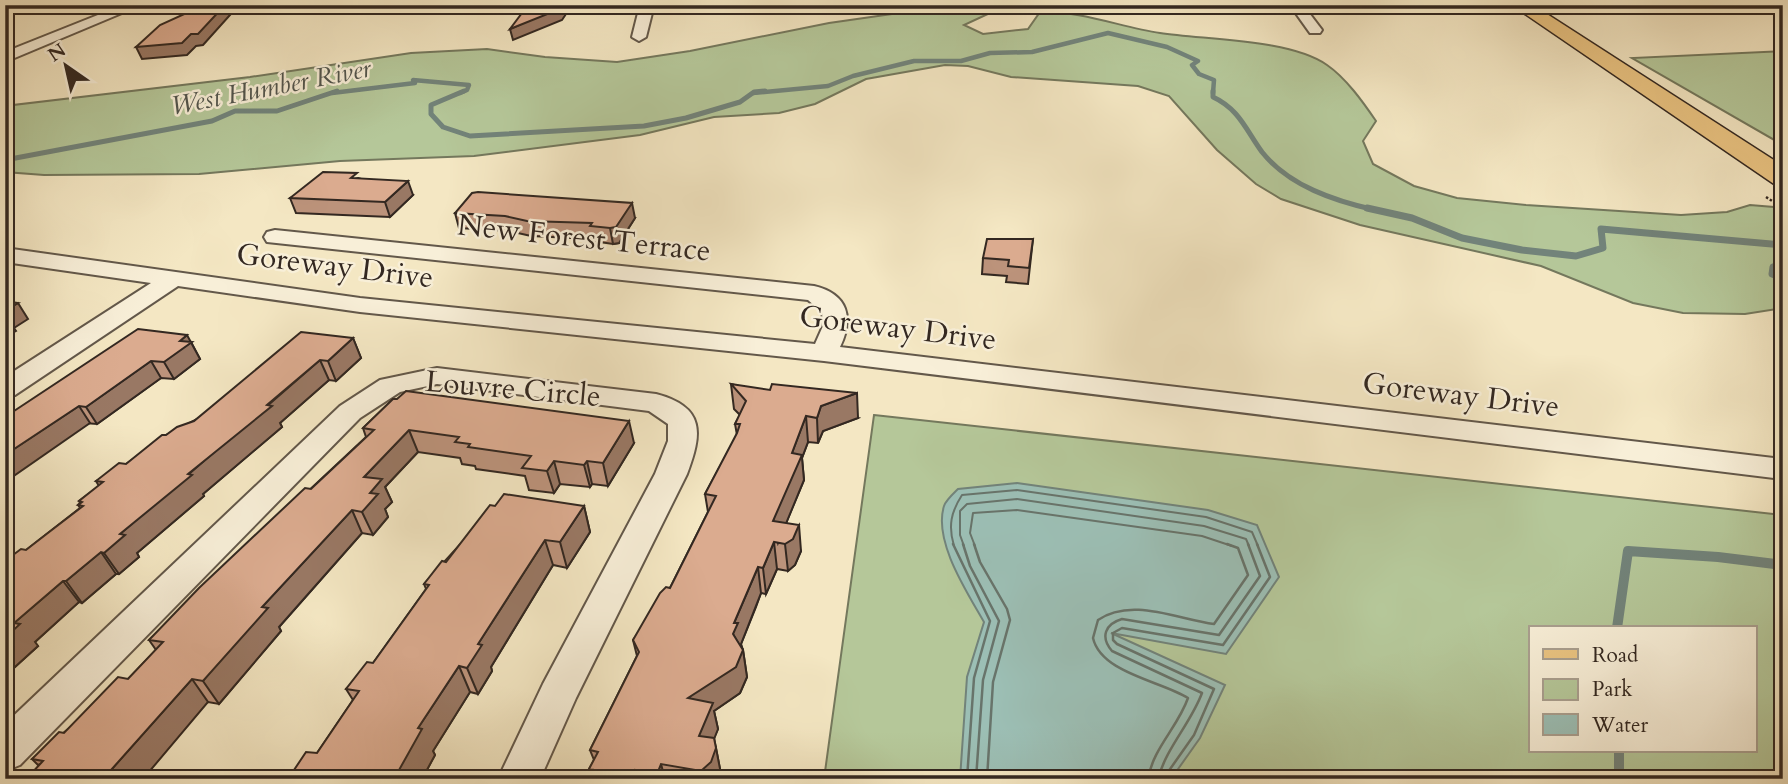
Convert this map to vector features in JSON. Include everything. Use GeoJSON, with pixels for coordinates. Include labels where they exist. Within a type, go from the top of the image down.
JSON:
{"type":"FeatureCollection","features":[{"type":"Feature","properties":{"kind":"main road"},"geometry":{"type":"LineString","coordinates":[[1521,5],[1783,178]]}},
{"type":"Feature","properties":{"kind":"street"},"geometry":{"type":"LineString","coordinates":[[5,57],[135,5]]}},
{"type":"Feature","properties":{"kind":"street"},"geometry":{"type":"LineString","coordinates":[[639,37],[647,5]]}},
{"type":"Feature","properties":{"kind":"street"},"geometry":{"type":"LineString","coordinates":[[1296,5],[1315,30]]}},
{"type":"Feature","properties":{"kind":"street","name":"New Forest Terrace"},"geometry":{"type":"LineString","coordinates":[[275,237],[814,293],[826,300],[835,310],[837,320],[837,329],[824,352]]}},
{"type":"Feature","properties":{"kind":"street","name":"Goreway Drive"},"geometry":{"type":"LineString","coordinates":[[5,255],[360,305],[824,352],[1783,469]]}},
{"type":"Feature","properties":{"kind":"street"},"geometry":{"type":"LineString","coordinates":[[5,388],[173,279]]}},
{"type":"Feature","properties":{"kind":"street","name":"Louvre Circle"},"geometry":{"type":"LineString","coordinates":[[5,752],[350,412],[381,388],[408,380],[437,376],[656,403],[675,412],[684,423],[684,439],[671,474],[557,696],[519,779]]}},
{"type":"Feature","properties":{"kind":"green space"},"geometry":{"type":"Polygon","coordinates":[[[955,5],[977,5],[991,9],[990,13],[964,25],[983,34],[1028,29],[1040,12],[1056,12],[1160,33],[1270,45],[1311,56],[1341,77],[1376,121],[1363,141],[1373,164],[1414,186],[1457,198],[1681,215],[1727,212],[1750,205],[1774,207],[1783,212],[1783,308],[1745,314],[1683,313],[1633,303],[1541,266],[1360,225],[1281,199],[1256,184],[1217,150],[1169,96],[1138,86],[1011,77],[968,66],[945,65],[866,79],[815,104],[779,113],[714,117],[640,135],[474,156],[340,161],[199,174],[44,175],[5,172],[5,106],[250,77],[411,53],[487,49],[545,57],[617,62],[690,51],[829,23],[955,5]]]}},
{"type":"Feature","properties":{"kind":"green space"},"geometry":{"type":"Polygon","coordinates":[[[1783,51],[1783,145],[1632,58],[1783,51]]]}},
{"type":"Feature","properties":{"kind":"green space"},"geometry":{"type":"Polygon","coordinates":[[[874,415],[1783,515],[1783,779],[824,779],[874,415]]]}},
{"type":"Feature","properties":{"kind":"water"},"geometry":{"type":"Polygon","coordinates":[[[1017,483],[1208,510],[1257,525],[1279,577],[1226,654],[1111,633],[1225,685],[1200,738],[1171,779],[960,779],[967,677],[984,622],[947,550],[943,535],[944,506],[958,489],[1017,483]]]}},
{"type":"Feature","properties":{"kind":"building"},"geometry":{"type":"Polygon","coordinates":[[[204,5],[225,5],[198,34],[191,34],[182,43],[136,47],[160,25],[204,5]]]}},
{"type":"Feature","properties":{"kind":"building"},"geometry":{"type":"Polygon","coordinates":[[[528,5],[563,5],[560,9],[510,29],[528,5]]]}},
{"type":"Feature","properties":{"kind":"building"},"geometry":{"type":"Polygon","coordinates":[[[323,172],[357,173],[351,178],[408,181],[385,202],[290,198],[323,172]]]}},
{"type":"Feature","properties":{"kind":"building"},"geometry":{"type":"Polygon","coordinates":[[[472,193],[632,203],[616,227],[610,228],[590,226],[592,223],[527,221],[505,216],[455,213],[472,193]]]}},
{"type":"Feature","properties":{"kind":"building"},"geometry":{"type":"Polygon","coordinates":[[[987,239],[1033,239],[1029,268],[1008,266],[1009,260],[983,258],[987,239]]]}},
{"type":"Feature","properties":{"kind":"building"},"geometry":{"type":"Polygon","coordinates":[[[5,301],[18,303],[5,310],[5,301]]]}},
{"type":"Feature","properties":{"kind":"building"},"geometry":{"type":"Polygon","coordinates":[[[138,329],[187,335],[180,341],[192,342],[164,362],[151,361],[86,407],[79,406],[5,455],[5,417],[138,329]]]}},
{"type":"Feature","properties":{"kind":"building"},"geometry":{"type":"Polygon","coordinates":[[[301,332],[353,338],[328,361],[320,360],[267,405],[272,406],[120,534],[125,535],[63,581],[14,623],[20,624],[5,638],[5,561],[21,549],[26,550],[83,506],[78,505],[82,502],[79,501],[103,482],[96,481],[119,463],[126,464],[162,435],[194,421],[301,332]]]}},
{"type":"Feature","properties":{"kind":"building"},"geometry":{"type":"Polygon","coordinates":[[[731,384],[770,390],[772,384],[857,393],[821,406],[817,418],[806,416],[792,453],[802,455],[773,521],[799,525],[793,539],[785,544],[774,542],[763,568],[758,567],[734,623],[738,623],[733,634],[743,650],[736,667],[688,698],[713,703],[699,736],[714,738],[716,748],[711,762],[701,771],[661,764],[657,774],[635,770],[632,777],[589,769],[598,752],[590,750],[639,652],[633,640],[660,593],[666,587],[670,588],[716,496],[705,494],[737,433],[740,424],[735,424],[746,401],[731,384]]]}},
{"type":"Feature","properties":{"kind":"building"},"geometry":{"type":"Polygon","coordinates":[[[406,391],[629,421],[603,463],[587,461],[584,465],[554,461],[547,471],[522,468],[531,456],[468,447],[470,444],[455,442],[459,437],[409,430],[364,477],[382,479],[370,493],[378,494],[362,512],[352,510],[262,607],[268,608],[203,681],[192,679],[103,779],[26,779],[43,761],[32,759],[59,732],[64,733],[118,677],[128,679],[163,642],[149,640],[199,588],[305,488],[311,489],[374,430],[363,428],[393,399],[406,391]]]}},
{"type":"Feature","properties":{"kind":"building"},"geometry":{"type":"Polygon","coordinates":[[[504,494],[584,506],[560,542],[545,540],[478,644],[482,645],[467,668],[459,666],[418,728],[422,729],[394,779],[288,779],[306,752],[317,753],[359,691],[346,689],[367,662],[373,663],[429,585],[424,584],[442,561],[446,562],[490,505],[495,506],[504,494]]]}},
{"type":"Feature","properties":{"kind":"waterway","name":"West Humber River"},"geometry":{"type":"LineString","coordinates":[[753,93],[828,86],[853,76],[914,61],[961,61],[990,53],[1032,52],[1108,33],[1167,47],[1198,61],[1192,65],[1199,74],[1214,80],[1213,93]]}},
{"type":"Feature","properties":{"kind":"waterway","name":"West Humber River"},"geometry":{"type":"LineString","coordinates":[[332,93],[415,83],[413,80],[469,85],[467,90],[460,93]]}},
{"type":"Feature","properties":{"kind":"waterway","name":"West Humber River"},"geometry":{"type":"LineString","coordinates":[[5,160],[212,121],[235,111],[277,111],[337,91]]}},
{"type":"Feature","properties":{"kind":"waterway","name":"West Humber River"},"geometry":{"type":"LineString","coordinates":[[464,91],[431,105],[431,114],[443,127],[470,136],[644,126],[686,118],[740,102],[754,92],[765,91]]}},
{"type":"Feature","properties":{"kind":"waterway","name":"West Humber River"},"geometry":{"type":"LineString","coordinates":[[1213,93],[1213,97],[1236,114],[1262,152],[1285,174],[1329,197],[1369,208]]}},
{"type":"Feature","properties":{"kind":"waterway","name":"West Humber River"},"geometry":{"type":"LineString","coordinates":[[1369,208],[1412,218],[1462,238],[1522,250],[1576,256],[1603,248],[1601,229],[1783,245]]}},
{"type":"Feature","properties":{"kind":"waterway","name":"West Humber River"},"geometry":{"type":"LineString","coordinates":[[1369,208],[1375,210]]}},
{"type":"Feature","properties":{"kind":"waterway"},"geometry":{"type":"LineString","coordinates":[[1783,265],[1773,267],[1772,274],[1783,278]]}},
{"type":"Feature","properties":{"kind":"waterway"},"geometry":{"type":"LineString","coordinates":[[1617,626],[1628,551],[1718,557],[1783,565]]}},
{"type":"Feature","properties":{"kind":"waterway"},"geometry":{"type":"LineString","coordinates":[[1619,752],[1619,779]]}}]}
